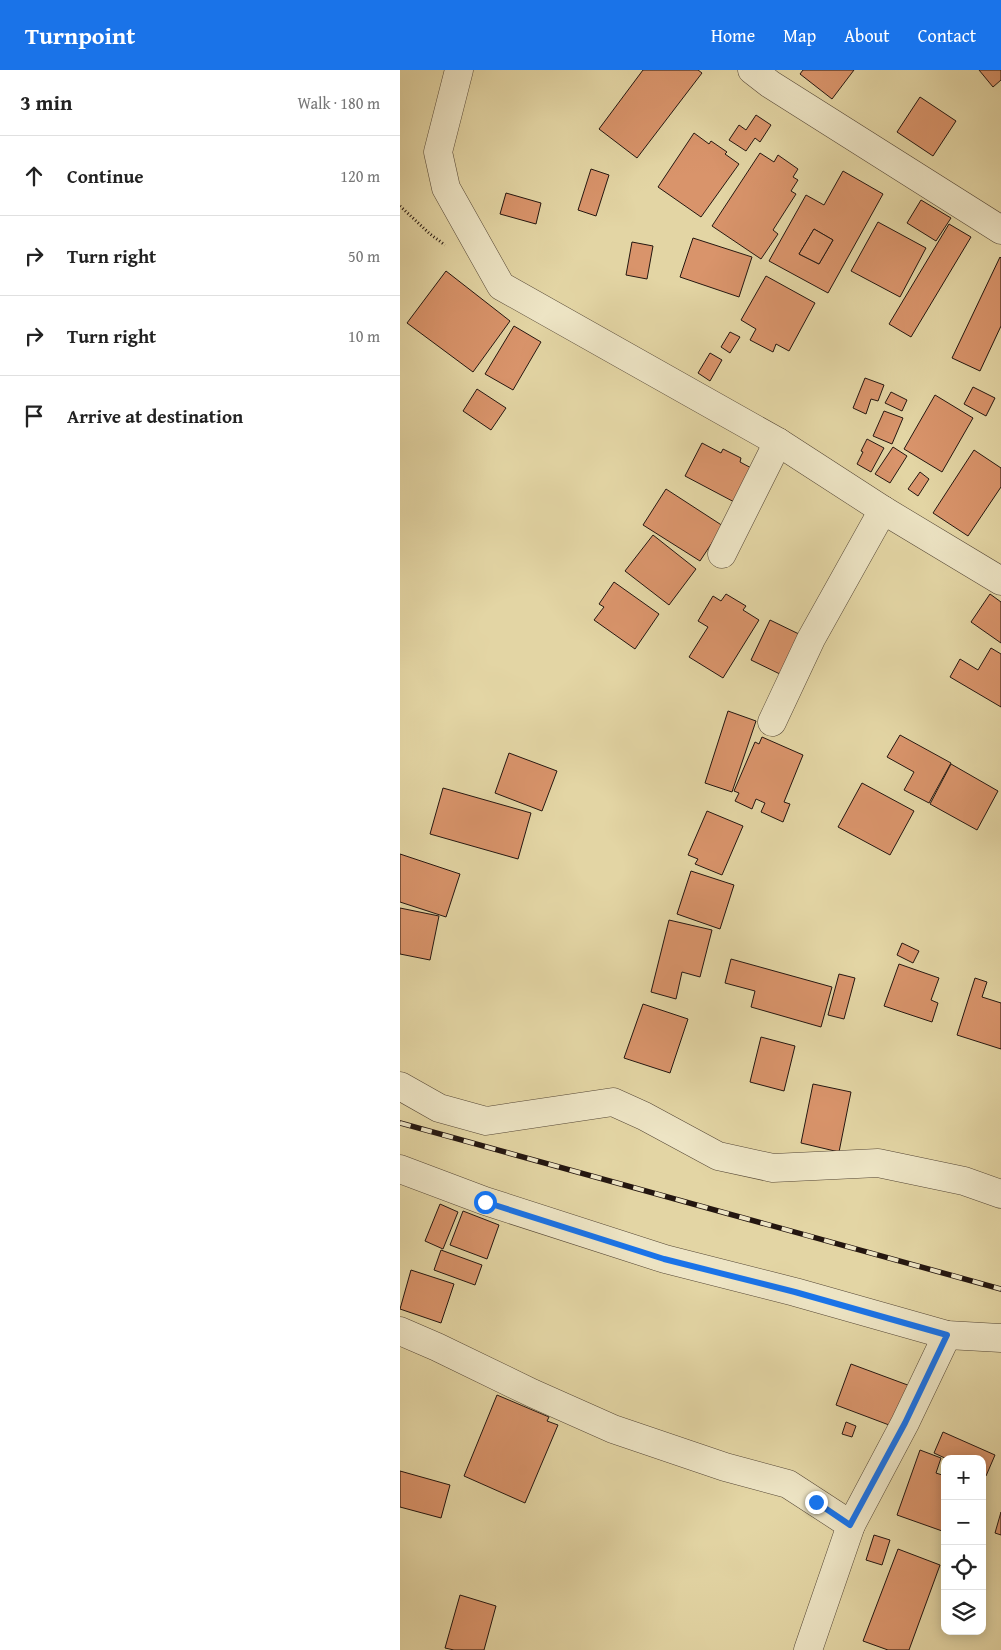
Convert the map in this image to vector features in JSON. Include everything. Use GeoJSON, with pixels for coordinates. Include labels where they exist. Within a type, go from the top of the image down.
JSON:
{"type":"FeatureCollection","features":[{"type":"Feature","properties":{"kind":"street"},"geometry":{"type":"LineString","coordinates":[[459,70],[438,152],[446,188],[501,286],[778,442],[882,510],[1001,581]]}},
{"type":"Feature","properties":{"kind":"street"},"geometry":{"type":"LineString","coordinates":[[752,70],[770,84],[1001,230]]}},
{"type":"Feature","properties":{"kind":"street"},"geometry":{"type":"LineString","coordinates":[[722,554],[778,442]]}},
{"type":"Feature","properties":{"kind":"street"},"geometry":{"type":"LineString","coordinates":[[772,722],[811,639],[882,510]]}},
{"type":"Feature","properties":{"kind":"street"},"geometry":{"type":"LineString","coordinates":[[400,1086],[439,1108],[486,1121],[613,1102],[644,1116],[718,1156],[773,1168],[878,1164],[964,1182],[1001,1194]]}},
{"type":"Feature","properties":{"kind":"street"},"geometry":{"type":"LineString","coordinates":[[400,1169],[485,1202],[664,1259],[795,1292],[947,1335],[1001,1338]]}},
{"type":"Feature","properties":{"kind":"street"},"geometry":{"type":"LineString","coordinates":[[400,1331],[613,1429],[724,1467],[788,1484],[850,1525]]}},
{"type":"Feature","properties":{"kind":"street"},"geometry":{"type":"LineString","coordinates":[[808,1650],[850,1525],[905,1423],[947,1335]]}},
{"type":"Feature","properties":{"kind":"building"},"geometry":{"type":"Polygon","coordinates":[[[643,70],[698,70],[702,73],[637,158],[599,129],[643,70]]]}},
{"type":"Feature","properties":{"kind":"building"},"geometry":{"type":"Polygon","coordinates":[[[803,70],[854,70],[832,99],[800,74],[803,70]]]}},
{"type":"Feature","properties":{"kind":"building"},"geometry":{"type":"Polygon","coordinates":[[[979,70],[1001,70],[1001,80],[993,87],[979,70]]]}},
{"type":"Feature","properties":{"kind":"building"},"geometry":{"type":"Polygon","coordinates":[[[920,97],[956,121],[933,156],[897,132],[920,97]]]}},
{"type":"Feature","properties":{"kind":"building"},"geometry":{"type":"Polygon","coordinates":[[[756,115],[771,125],[760,142],[755,138],[746,151],[729,140],[739,125],[746,130],[756,115]]]}},
{"type":"Feature","properties":{"kind":"building"},"geometry":{"type":"Polygon","coordinates":[[[694,133],[709,144],[711,141],[727,152],[725,154],[739,164],[701,217],[658,187],[694,133]]]}},
{"type":"Feature","properties":{"kind":"building"},"geometry":{"type":"Polygon","coordinates":[[[760,153],[774,162],[778,155],[798,169],[793,177],[798,180],[791,191],[796,194],[773,230],[778,234],[761,259],[712,226],[760,153]]]}},
{"type":"Feature","properties":{"kind":"building"},"geometry":{"type":"Polygon","coordinates":[[[591,169],[609,175],[596,216],[578,210],[591,169]]]}},
{"type":"Feature","properties":{"kind":"building"},"geometry":{"type":"Polygon","coordinates":[[[843,171],[883,194],[828,293],[769,261],[806,195],[824,205],[843,171]],[[814,229],[799,254],[819,264],[833,240],[814,229]]]}},
{"type":"Feature","properties":{"kind":"building"},"geometry":{"type":"Polygon","coordinates":[[[506,193],[541,203],[536,224],[500,214],[506,193]]]}},
{"type":"Feature","properties":{"kind":"building"},"geometry":{"type":"Polygon","coordinates":[[[921,200],[951,218],[936,241],[907,223],[921,200]]]}},
{"type":"Feature","properties":{"kind":"building"},"geometry":{"type":"Polygon","coordinates":[[[878,222],[926,248],[900,297],[851,271],[878,222]]]}},
{"type":"Feature","properties":{"kind":"building"},"geometry":{"type":"Polygon","coordinates":[[[949,224],[971,237],[911,337],[889,324],[949,224]]]}},
{"type":"Feature","properties":{"kind":"building"},"geometry":{"type":"Polygon","coordinates":[[[814,229],[833,240],[819,264],[799,254],[814,229]]]}},
{"type":"Feature","properties":{"kind":"building"},"geometry":{"type":"Polygon","coordinates":[[[693,238],[752,257],[739,297],[680,277],[693,238]]]}},
{"type":"Feature","properties":{"kind":"building"},"geometry":{"type":"Polygon","coordinates":[[[632,242],[653,246],[647,279],[626,275],[632,242]]]}},
{"type":"Feature","properties":{"kind":"building"},"geometry":{"type":"Polygon","coordinates":[[[1000,257],[1001,326],[980,371],[952,358],[1000,257]]]}},
{"type":"Feature","properties":{"kind":"building"},"geometry":{"type":"Polygon","coordinates":[[[446,271],[510,321],[473,372],[407,323],[446,271]]]}},
{"type":"Feature","properties":{"kind":"building"},"geometry":{"type":"Polygon","coordinates":[[[766,276],[815,303],[789,351],[776,344],[773,352],[750,340],[756,329],[741,320],[766,276]]]}},
{"type":"Feature","properties":{"kind":"building"},"geometry":{"type":"Polygon","coordinates":[[[514,326],[541,342],[513,390],[485,374],[514,326]]]}},
{"type":"Feature","properties":{"kind":"building"},"geometry":{"type":"Polygon","coordinates":[[[730,332],[740,337],[730,353],[721,347],[730,332]]]}},
{"type":"Feature","properties":{"kind":"building"},"geometry":{"type":"Polygon","coordinates":[[[710,353],[722,360],[710,381],[698,373],[710,353]]]}},
{"type":"Feature","properties":{"kind":"building"},"geometry":{"type":"Polygon","coordinates":[[[865,378],[884,385],[878,401],[871,399],[866,414],[853,408],[865,378]]]}},
{"type":"Feature","properties":{"kind":"building"},"geometry":{"type":"Polygon","coordinates":[[[973,387],[995,398],[986,416],[964,404],[973,387]]]}},
{"type":"Feature","properties":{"kind":"building"},"geometry":{"type":"Polygon","coordinates":[[[477,389],[506,408],[491,430],[463,411],[477,389]]]}},
{"type":"Feature","properties":{"kind":"building"},"geometry":{"type":"Polygon","coordinates":[[[891,392],[907,400],[902,411],[885,403],[891,392]]]}},
{"type":"Feature","properties":{"kind":"building"},"geometry":{"type":"Polygon","coordinates":[[[935,395],[973,418],[942,472],[904,449],[935,395]]]}},
{"type":"Feature","properties":{"kind":"building"},"geometry":{"type":"Polygon","coordinates":[[[884,411],[903,418],[892,444],[873,436],[884,411]]]}},
{"type":"Feature","properties":{"kind":"building"},"geometry":{"type":"Polygon","coordinates":[[[867,439],[884,448],[871,472],[857,464],[867,439]]]}},
{"type":"Feature","properties":{"kind":"building"},"geometry":{"type":"Polygon","coordinates":[[[702,443],[721,453],[723,449],[741,458],[740,462],[755,470],[738,504],[685,476],[702,443]]]}},
{"type":"Feature","properties":{"kind":"building"},"geometry":{"type":"Polygon","coordinates":[[[893,447],[907,456],[890,483],[875,474],[893,447]]]}},
{"type":"Feature","properties":{"kind":"building"},"geometry":{"type":"Polygon","coordinates":[[[974,450],[1001,468],[1001,487],[968,536],[933,513],[974,450]]]}},
{"type":"Feature","properties":{"kind":"building"},"geometry":{"type":"Polygon","coordinates":[[[920,472],[929,479],[918,496],[908,489],[920,472]]]}},
{"type":"Feature","properties":{"kind":"building"},"geometry":{"type":"Polygon","coordinates":[[[666,489],[723,526],[700,561],[643,525],[666,489]]]}},
{"type":"Feature","properties":{"kind":"building"},"geometry":{"type":"Polygon","coordinates":[[[653,535],[696,569],[669,605],[625,571],[653,535]]]}},
{"type":"Feature","properties":{"kind":"building"},"geometry":{"type":"Polygon","coordinates":[[[614,582],[659,614],[635,649],[594,620],[604,607],[599,604],[614,582]]]}},
{"type":"Feature","properties":{"kind":"building"},"geometry":{"type":"Polygon","coordinates":[[[726,594],[746,606],[743,610],[759,620],[723,678],[689,657],[708,627],[698,621],[713,596],[721,601],[726,594]]]}},
{"type":"Feature","properties":{"kind":"building"},"geometry":{"type":"Polygon","coordinates":[[[990,594],[1001,602],[1001,643],[971,622],[990,594]]]}},
{"type":"Feature","properties":{"kind":"building"},"geometry":{"type":"Polygon","coordinates":[[[770,620],[803,636],[784,676],[751,660],[770,620]]]}},
{"type":"Feature","properties":{"kind":"building"},"geometry":{"type":"Polygon","coordinates":[[[991,648],[1001,654],[1001,707],[950,677],[960,659],[978,670],[991,648]]]}},
{"type":"Feature","properties":{"kind":"building"},"geometry":{"type":"Polygon","coordinates":[[[728,711],[756,721],[732,792],[705,783],[728,711]]]}},
{"type":"Feature","properties":{"kind":"building"},"geometry":{"type":"Polygon","coordinates":[[[900,735],[951,763],[929,803],[904,790],[914,772],[887,757],[900,735]]]}},
{"type":"Feature","properties":{"kind":"building"},"geometry":{"type":"Polygon","coordinates":[[[762,737],[803,755],[784,802],[790,804],[783,822],[761,812],[765,803],[756,799],[752,809],[735,801],[739,793],[734,791],[755,742],[759,744],[762,737]]]}},
{"type":"Feature","properties":{"kind":"building"},"geometry":{"type":"Polygon","coordinates":[[[509,753],[557,771],[542,811],[495,793],[509,753]]]}},
{"type":"Feature","properties":{"kind":"building"},"geometry":{"type":"Polygon","coordinates":[[[951,764],[998,791],[977,830],[930,804],[951,764]]]}},
{"type":"Feature","properties":{"kind":"building"},"geometry":{"type":"Polygon","coordinates":[[[862,783],[914,811],[890,855],[838,827],[862,783]]]}},
{"type":"Feature","properties":{"kind":"building"},"geometry":{"type":"Polygon","coordinates":[[[443,788],[531,813],[518,859],[430,834],[443,788]]]}},
{"type":"Feature","properties":{"kind":"building"},"geometry":{"type":"Polygon","coordinates":[[[707,811],[743,826],[722,875],[695,864],[698,859],[688,855],[707,811]]]}},
{"type":"Feature","properties":{"kind":"building"},"geometry":{"type":"Polygon","coordinates":[[[400,854],[460,874],[446,917],[400,902],[400,854]]]}},
{"type":"Feature","properties":{"kind":"building"},"geometry":{"type":"Polygon","coordinates":[[[691,871],[734,885],[720,929],[677,914],[691,871]]]}},
{"type":"Feature","properties":{"kind":"building"},"geometry":{"type":"Polygon","coordinates":[[[400,908],[439,916],[430,960],[400,954],[400,908]]]}},
{"type":"Feature","properties":{"kind":"building"},"geometry":{"type":"Polygon","coordinates":[[[669,920],[712,930],[700,977],[682,972],[676,999],[651,992],[669,920]]]}},
{"type":"Feature","properties":{"kind":"building"},"geometry":{"type":"Polygon","coordinates":[[[902,943],[919,951],[913,963],[897,955],[902,943]]]}},
{"type":"Feature","properties":{"kind":"building"},"geometry":{"type":"Polygon","coordinates":[[[731,959],[832,987],[821,1027],[751,1007],[755,991],[725,983],[731,959]]]}},
{"type":"Feature","properties":{"kind":"building"},"geometry":{"type":"Polygon","coordinates":[[[899,964],[939,978],[931,1000],[938,1003],[932,1022],[884,1006],[899,964]]]}},
{"type":"Feature","properties":{"kind":"building"},"geometry":{"type":"Polygon","coordinates":[[[839,974],[855,978],[844,1019],[828,1015],[839,974]]]}},
{"type":"Feature","properties":{"kind":"building"},"geometry":{"type":"Polygon","coordinates":[[[975,978],[987,982],[982,997],[1001,1003],[1001,1049],[957,1035],[975,978]]]}},
{"type":"Feature","properties":{"kind":"building"},"geometry":{"type":"Polygon","coordinates":[[[643,1004],[688,1019],[670,1073],[624,1058],[643,1004]]]}},
{"type":"Feature","properties":{"kind":"building"},"geometry":{"type":"Polygon","coordinates":[[[761,1037],[795,1046],[784,1091],[750,1082],[761,1037]]]}},
{"type":"Feature","properties":{"kind":"building"},"geometry":{"type":"Polygon","coordinates":[[[813,1084],[851,1092],[839,1152],[801,1143],[813,1084]]]}},
{"type":"Feature","properties":{"kind":"building"},"geometry":{"type":"Polygon","coordinates":[[[440,1204],[458,1212],[443,1249],[425,1241],[440,1204]]]}},
{"type":"Feature","properties":{"kind":"building"},"geometry":{"type":"Polygon","coordinates":[[[463,1211],[499,1225],[487,1259],[450,1245],[463,1211]]]}},
{"type":"Feature","properties":{"kind":"building"},"geometry":{"type":"Polygon","coordinates":[[[441,1250],[482,1265],[475,1285],[434,1270],[441,1250]]]}},
{"type":"Feature","properties":{"kind":"building"},"geometry":{"type":"Polygon","coordinates":[[[411,1270],[454,1284],[441,1323],[400,1309],[411,1270]]]}},
{"type":"Feature","properties":{"kind":"building"},"geometry":{"type":"Polygon","coordinates":[[[851,1364],[913,1387],[897,1428],[836,1405],[851,1364]]]}},
{"type":"Feature","properties":{"kind":"building"},"geometry":{"type":"Polygon","coordinates":[[[497,1395],[549,1417],[547,1421],[558,1425],[525,1503],[464,1476],[497,1395]]]}},
{"type":"Feature","properties":{"kind":"building"},"geometry":{"type":"Polygon","coordinates":[[[846,1422],[856,1426],[852,1437],[842,1434],[846,1422]]]}},
{"type":"Feature","properties":{"kind":"building"},"geometry":{"type":"Polygon","coordinates":[[[943,1432],[995,1455],[986,1476],[986,1455],[941,1456],[934,1453],[943,1432]]]}},
{"type":"Feature","properties":{"kind":"building"},"geometry":{"type":"Polygon","coordinates":[[[920,1450],[941,1458],[936,1473],[941,1475],[941,1531],[897,1515],[920,1450]]]}},
{"type":"Feature","properties":{"kind":"building"},"geometry":{"type":"Polygon","coordinates":[[[400,1471],[450,1485],[441,1518],[400,1507],[400,1471]]]}},
{"type":"Feature","properties":{"kind":"building"},"geometry":{"type":"Polygon","coordinates":[[[1001,1512],[1001,1535],[995,1533],[1001,1512]]]}},
{"type":"Feature","properties":{"kind":"building"},"geometry":{"type":"Polygon","coordinates":[[[874,1535],[890,1540],[882,1565],[866,1560],[874,1535]]]}},
{"type":"Feature","properties":{"kind":"building"},"geometry":{"type":"Polygon","coordinates":[[[898,1549],[940,1565],[909,1650],[888,1650],[863,1641],[898,1549]]]}},
{"type":"Feature","properties":{"kind":"building"},"geometry":{"type":"Polygon","coordinates":[[[460,1595],[496,1606],[484,1650],[454,1650],[445,1648],[460,1595]]]}},
{"type":"Feature","properties":{"kind":"railway"},"geometry":{"type":"LineString","coordinates":[[400,1123],[1001,1289]]}},
{"type":"Feature","properties":{"kind":"route"},"geometry":{"type":"LineString","coordinates":[[485,1202],[664,1259],[795,1292],[947,1335],[905,1423],[850,1525],[816,1502]]}}]}
